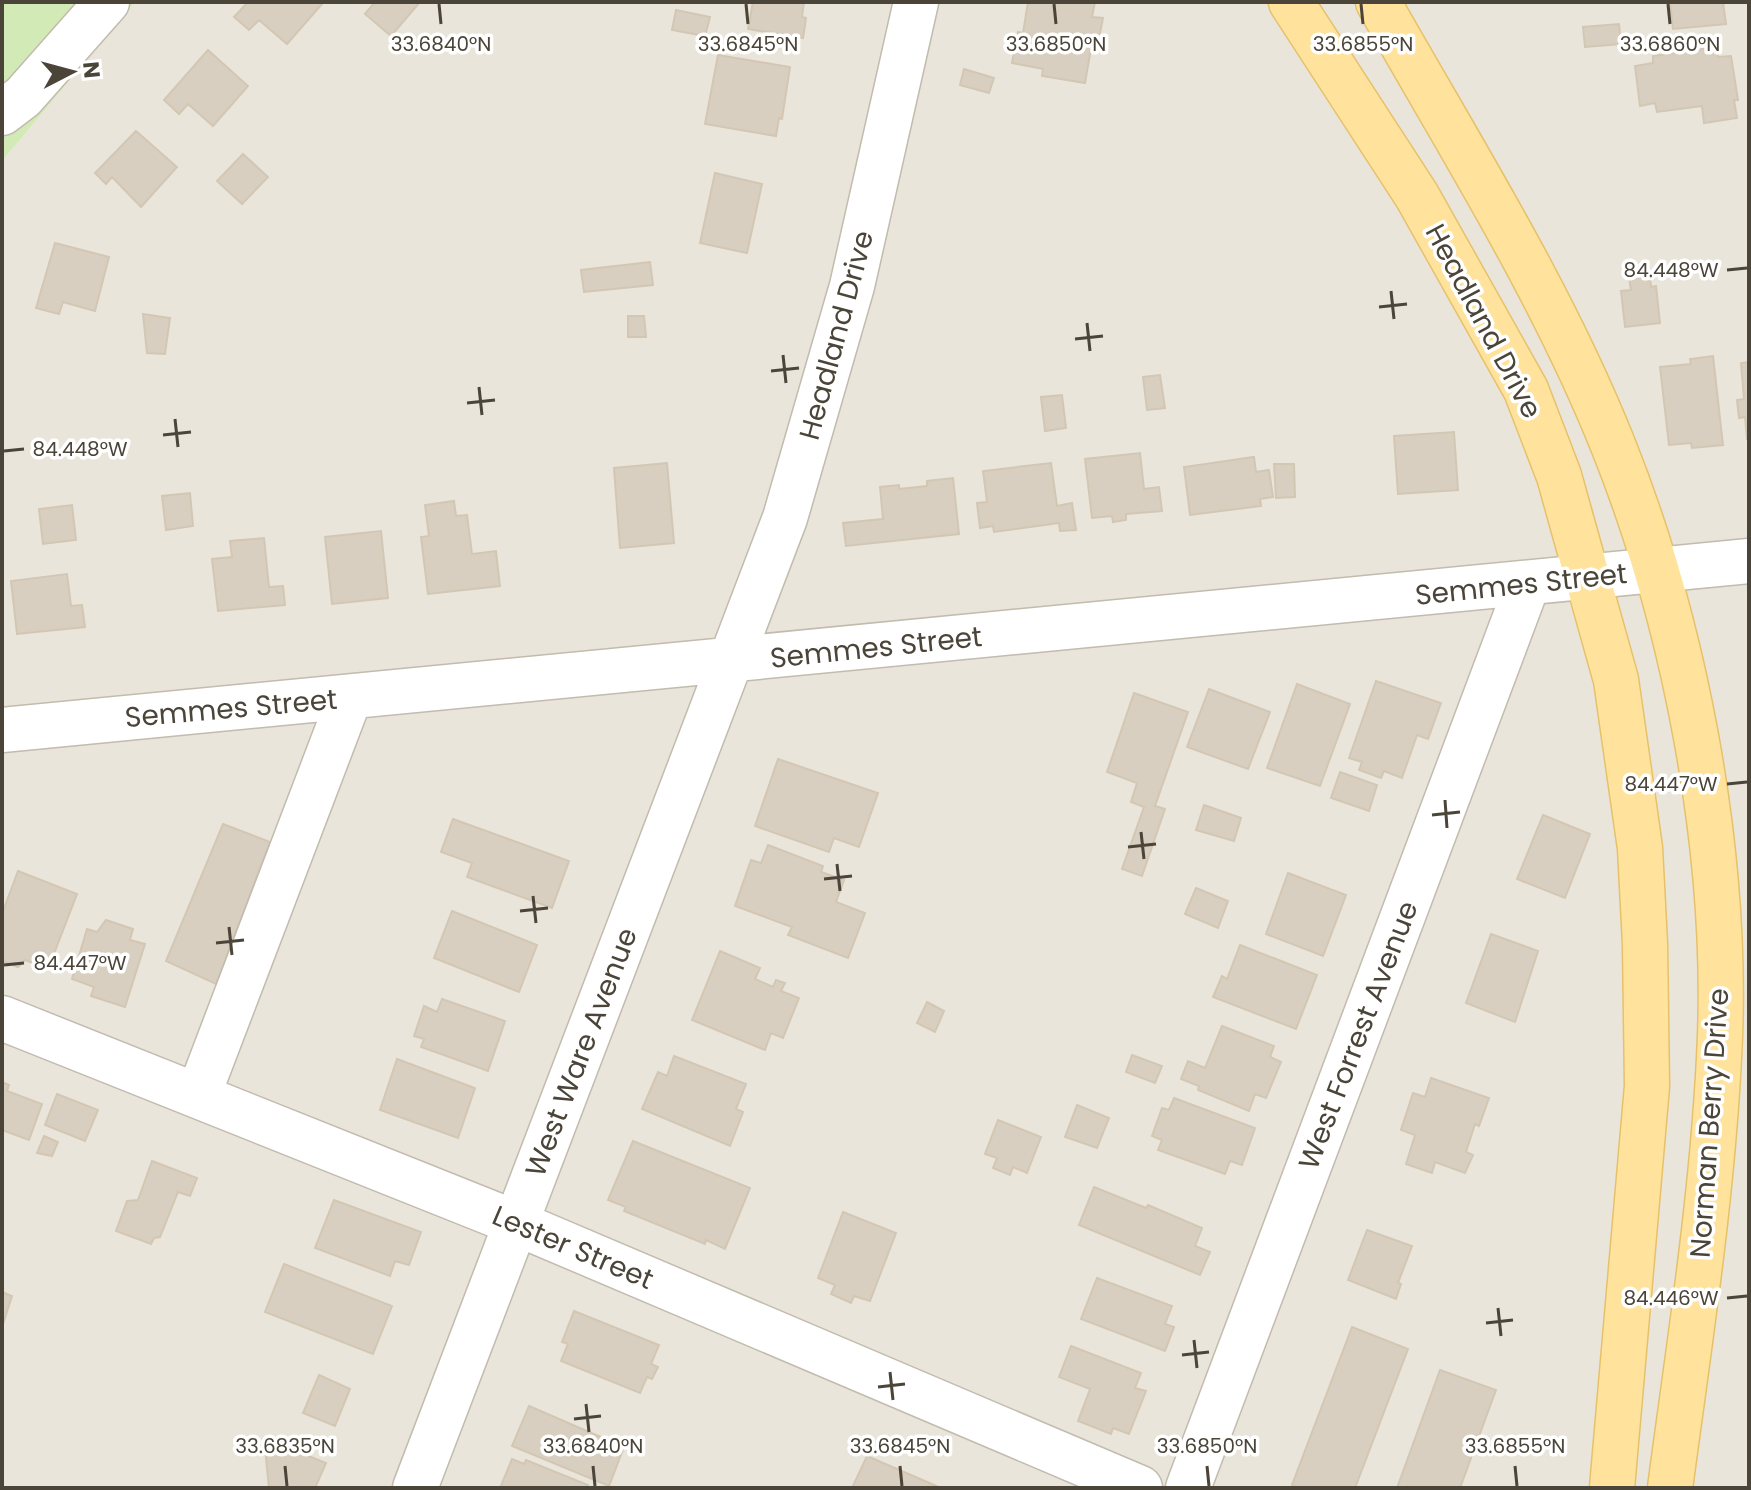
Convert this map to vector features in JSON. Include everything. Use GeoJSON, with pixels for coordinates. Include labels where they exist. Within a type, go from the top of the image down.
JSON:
{"type":"FeatureCollection","features":[{"type":"Feature","properties":{"kind":"main road","name":"Headland Drive"},"geometry":{"type":"LineString","coordinates":[[1291,2],[1417,196],[1526,390],[1559,476],[1589,577]]}},
{"type":"Feature","properties":{"kind":"main road"},"geometry":{"type":"LineString","coordinates":[[1378,2],[1561,327],[1614,447],[1656,571]]}},
{"type":"Feature","properties":{"kind":"main road","name":"Norman Berry Drive"},"geometry":{"type":"LineString","coordinates":[[1656,571],[1686,686],[1706,802],[1717,918],[1720,1033],[1710,1189],[1670,1488]]}},
{"type":"Feature","properties":{"kind":"main road"},"geometry":{"type":"LineString","coordinates":[[1589,577],[1616,680],[1640,848],[1645,944],[1647,1086],[1612,1488]]}},
{"type":"Feature","properties":{"kind":"street"},"geometry":{"type":"LineString","coordinates":[[2,113],[23,97],[107,2]]}},
{"type":"Feature","properties":{"kind":"street","name":"Headland Drive"},"geometry":{"type":"LineString","coordinates":[[731,661],[785,518],[852,286],[916,2]]}},
{"type":"Feature","properties":{"kind":"street","name":"Semmes Street"},"geometry":{"type":"LineString","coordinates":[[2,730],[1749,561]]}},
{"type":"Feature","properties":{"kind":"street","name":"West Forrest Avenue"},"geometry":{"type":"LineString","coordinates":[[1188,1488],[1528,583]]}},
{"type":"Feature","properties":{"kind":"street","name":"West Ware Avenue"},"geometry":{"type":"LineString","coordinates":[[415,1488],[731,661]]}},
{"type":"Feature","properties":{"kind":"street"},"geometry":{"type":"LineString","coordinates":[[198,1096],[350,697]]}},
{"type":"Feature","properties":{"kind":"street","name":"Lester Street"},"geometry":{"type":"LineString","coordinates":[[2,1018],[516,1223],[1140,1488]]}},
{"type":"Feature","properties":{"kind":"shaded area"},"geometry":{"type":"Polygon","coordinates":[[[135,2],[1749,2],[1749,1488],[2,1488],[2,161],[135,2]]]}},
{"type":"Feature","properties":{"kind":"green space"},"geometry":{"type":"Polygon","coordinates":[[[2,2],[135,2],[2,161],[2,2]]]}},
{"type":"Feature","properties":{"kind":"building"},"geometry":{"type":"Polygon","coordinates":[[[248,2],[322,4],[287,44],[259,20],[249,30],[234,17],[248,2]]]}},
{"type":"Feature","properties":{"kind":"building"},"geometry":{"type":"Polygon","coordinates":[[[375,2],[420,2],[391,36],[365,14],[375,2]]]}},
{"type":"Feature","properties":{"kind":"building"},"geometry":{"type":"Polygon","coordinates":[[[753,2],[804,2],[802,17],[806,18],[803,38],[748,29],[753,2]]]}},
{"type":"Feature","properties":{"kind":"building"},"geometry":{"type":"Polygon","coordinates":[[[1028,2],[1095,2],[1092,17],[1103,18],[1098,44],[1092,43],[1085,83],[1042,76],[1043,69],[1012,63],[1018,32],[1023,33],[1028,2]]]}},
{"type":"Feature","properties":{"kind":"building"},"geometry":{"type":"Polygon","coordinates":[[[1670,2],[1723,2],[1726,24],[1673,29],[1670,2]]]}},
{"type":"Feature","properties":{"kind":"building"},"geometry":{"type":"Polygon","coordinates":[[[676,10],[710,17],[705,36],[672,30],[676,10]]]}},
{"type":"Feature","properties":{"kind":"building"},"geometry":{"type":"Polygon","coordinates":[[[1619,24],[1621,44],[1585,47],[1583,27],[1619,24]]]}},
{"type":"Feature","properties":{"kind":"building"},"geometry":{"type":"Polygon","coordinates":[[[1717,47],[1718,57],[1731,56],[1738,100],[1734,100],[1737,118],[1704,123],[1702,106],[1657,112],[1655,103],[1640,106],[1635,66],[1653,63],[1653,56],[1717,47]]]}},
{"type":"Feature","properties":{"kind":"building"},"geometry":{"type":"Polygon","coordinates":[[[208,50],[248,86],[213,126],[188,104],[179,114],[164,100],[208,50]]]}},
{"type":"Feature","properties":{"kind":"building"},"geometry":{"type":"Polygon","coordinates":[[[718,55],[790,67],[782,119],[779,118],[776,136],[705,124],[718,55]]]}},
{"type":"Feature","properties":{"kind":"building"},"geometry":{"type":"Polygon","coordinates":[[[964,69],[994,78],[989,93],[960,85],[964,69]]]}},
{"type":"Feature","properties":{"kind":"building"},"geometry":{"type":"Polygon","coordinates":[[[136,131],[177,167],[141,207],[112,177],[106,184],[95,173],[136,131]]]}},
{"type":"Feature","properties":{"kind":"building"},"geometry":{"type":"Polygon","coordinates":[[[243,154],[268,177],[242,204],[217,181],[243,154]]]}},
{"type":"Feature","properties":{"kind":"building"},"geometry":{"type":"Polygon","coordinates":[[[715,173],[762,184],[747,253],[700,243],[715,173]]]}},
{"type":"Feature","properties":{"kind":"building"},"geometry":{"type":"Polygon","coordinates":[[[55,243],[109,257],[95,311],[63,302],[59,314],[36,308],[55,243]]]}},
{"type":"Feature","properties":{"kind":"building"},"geometry":{"type":"Polygon","coordinates":[[[650,262],[653,285],[584,292],[581,270],[650,262]]]}},
{"type":"Feature","properties":{"kind":"building"},"geometry":{"type":"Polygon","coordinates":[[[1650,276],[1651,287],[1656,286],[1660,323],[1625,327],[1621,291],[1631,290],[1629,278],[1650,276]]]}},
{"type":"Feature","properties":{"kind":"building"},"geometry":{"type":"Polygon","coordinates":[[[143,314],[170,318],[165,354],[147,353],[143,314]]]}},
{"type":"Feature","properties":{"kind":"building"},"geometry":{"type":"Polygon","coordinates":[[[628,316],[644,316],[646,337],[628,337],[628,316]]]}},
{"type":"Feature","properties":{"kind":"building"},"geometry":{"type":"Polygon","coordinates":[[[1713,356],[1723,445],[1692,448],[1691,443],[1669,445],[1660,367],[1691,364],[1690,359],[1713,356]]]}},
{"type":"Feature","properties":{"kind":"building"},"geometry":{"type":"Polygon","coordinates":[[[1749,362],[1747,439],[1745,417],[1739,418],[1737,400],[1744,399],[1741,363],[1749,362]]]}},
{"type":"Feature","properties":{"kind":"building"},"geometry":{"type":"Polygon","coordinates":[[[1160,375],[1165,408],[1147,410],[1143,377],[1160,375]]]}},
{"type":"Feature","properties":{"kind":"building"},"geometry":{"type":"Polygon","coordinates":[[[1062,395],[1066,428],[1045,431],[1041,397],[1062,395]]]}},
{"type":"Feature","properties":{"kind":"building"},"geometry":{"type":"Polygon","coordinates":[[[1454,432],[1458,490],[1398,494],[1394,436],[1454,432]]]}},
{"type":"Feature","properties":{"kind":"building"},"geometry":{"type":"Polygon","coordinates":[[[1140,453],[1144,489],[1159,487],[1162,511],[1126,514],[1126,520],[1113,522],[1112,516],[1092,518],[1085,459],[1140,453]]]}},
{"type":"Feature","properties":{"kind":"building"},"geometry":{"type":"Polygon","coordinates":[[[1254,457],[1256,472],[1269,470],[1273,497],[1260,499],[1261,506],[1190,515],[1184,467],[1254,457]]]}},
{"type":"Feature","properties":{"kind":"building"},"geometry":{"type":"Polygon","coordinates":[[[667,463],[674,543],[620,548],[614,468],[667,463]]]}},
{"type":"Feature","properties":{"kind":"building"},"geometry":{"type":"Polygon","coordinates":[[[1051,463],[1057,506],[1072,503],[1076,530],[1060,531],[1059,523],[994,532],[993,526],[980,528],[977,503],[987,502],[983,471],[1051,463]]]}},
{"type":"Feature","properties":{"kind":"building"},"geometry":{"type":"Polygon","coordinates":[[[1274,464],[1294,464],[1295,497],[1276,498],[1274,464]]]}},
{"type":"Feature","properties":{"kind":"building"},"geometry":{"type":"Polygon","coordinates":[[[953,478],[959,534],[846,546],[843,523],[883,519],[880,487],[899,485],[899,489],[927,486],[927,481],[953,478]]]}},
{"type":"Feature","properties":{"kind":"building"},"geometry":{"type":"Polygon","coordinates":[[[190,493],[193,526],[166,530],[162,496],[190,493]]]}},
{"type":"Feature","properties":{"kind":"building"},"geometry":{"type":"Polygon","coordinates":[[[454,501],[456,516],[467,515],[472,554],[496,551],[500,586],[428,594],[421,537],[429,536],[425,505],[454,501]]]}},
{"type":"Feature","properties":{"kind":"building"},"geometry":{"type":"Polygon","coordinates":[[[72,505],[76,540],[43,544],[39,509],[72,505]]]}},
{"type":"Feature","properties":{"kind":"building"},"geometry":{"type":"Polygon","coordinates":[[[381,531],[388,598],[332,604],[325,537],[381,531]]]}},
{"type":"Feature","properties":{"kind":"building"},"geometry":{"type":"Polygon","coordinates":[[[264,538],[269,587],[283,586],[285,605],[218,611],[212,559],[232,557],[230,541],[264,538]]]}},
{"type":"Feature","properties":{"kind":"building"},"geometry":{"type":"Polygon","coordinates":[[[67,574],[71,606],[82,605],[85,627],[17,634],[11,581],[67,574]]]}},
{"type":"Feature","properties":{"kind":"building"},"geometry":{"type":"Polygon","coordinates":[[[1376,681],[1441,703],[1428,739],[1417,735],[1402,778],[1384,771],[1381,778],[1359,770],[1362,762],[1349,758],[1376,681]]]}},
{"type":"Feature","properties":{"kind":"building"},"geometry":{"type":"Polygon","coordinates":[[[1297,684],[1350,704],[1320,786],[1267,768],[1297,684]]]}},
{"type":"Feature","properties":{"kind":"building"},"geometry":{"type":"Polygon","coordinates":[[[1209,689],[1270,712],[1248,769],[1187,747],[1209,689]]]}},
{"type":"Feature","properties":{"kind":"building"},"geometry":{"type":"Polygon","coordinates":[[[1134,693],[1188,712],[1155,806],[1165,809],[1142,876],[1122,869],[1144,807],[1131,802],[1137,783],[1107,772],[1134,693]]]}},
{"type":"Feature","properties":{"kind":"building"},"geometry":{"type":"Polygon","coordinates":[[[778,759],[878,793],[859,847],[834,838],[829,852],[755,826],[778,759]]]}},
{"type":"Feature","properties":{"kind":"building"},"geometry":{"type":"Polygon","coordinates":[[[1340,772],[1377,785],[1369,811],[1331,798],[1340,772]]]}},
{"type":"Feature","properties":{"kind":"building"},"geometry":{"type":"Polygon","coordinates":[[[1204,805],[1241,818],[1234,841],[1196,830],[1204,805]]]}},
{"type":"Feature","properties":{"kind":"building"},"geometry":{"type":"Polygon","coordinates":[[[1543,815],[1590,834],[1565,898],[1517,879],[1543,815]]]}},
{"type":"Feature","properties":{"kind":"building"},"geometry":{"type":"Polygon","coordinates":[[[453,819],[569,861],[552,908],[467,877],[472,863],[441,852],[453,819]]]}},
{"type":"Feature","properties":{"kind":"building"},"geometry":{"type":"Polygon","coordinates":[[[223,824],[270,842],[216,984],[166,961],[223,824]]]}},
{"type":"Feature","properties":{"kind":"building"},"geometry":{"type":"Polygon","coordinates":[[[768,845],[823,866],[821,872],[844,880],[836,902],[865,913],[848,958],[788,935],[792,927],[735,906],[751,860],[761,863],[768,845]]]}},
{"type":"Feature","properties":{"kind":"building"},"geometry":{"type":"Polygon","coordinates":[[[18,871],[77,894],[48,969],[25,960],[18,967],[2,961],[2,914],[18,871]]]}},
{"type":"Feature","properties":{"kind":"building"},"geometry":{"type":"Polygon","coordinates":[[[1288,873],[1346,895],[1323,956],[1266,934],[1288,873]]]}},
{"type":"Feature","properties":{"kind":"building"},"geometry":{"type":"Polygon","coordinates":[[[1196,888],[1228,901],[1218,928],[1185,914],[1196,888]]]}},
{"type":"Feature","properties":{"kind":"building"},"geometry":{"type":"Polygon","coordinates":[[[452,911],[537,945],[519,992],[434,958],[452,911]]]}},
{"type":"Feature","properties":{"kind":"building"},"geometry":{"type":"Polygon","coordinates":[[[106,920],[133,929],[130,940],[145,944],[125,1007],[91,996],[94,987],[72,979],[87,929],[97,932],[106,920]]]}},
{"type":"Feature","properties":{"kind":"building"},"geometry":{"type":"Polygon","coordinates":[[[1491,934],[1538,951],[1515,1022],[1466,1003],[1491,934]]]}},
{"type":"Feature","properties":{"kind":"building"},"geometry":{"type":"Polygon","coordinates":[[[1240,945],[1317,975],[1296,1029],[1213,997],[1222,976],[1227,979],[1240,945]]]}},
{"type":"Feature","properties":{"kind":"building"},"geometry":{"type":"Polygon","coordinates":[[[720,951],[760,968],[755,979],[773,987],[776,980],[785,983],[781,991],[799,998],[783,1038],[771,1033],[765,1050],[692,1020],[720,951]]]}},
{"type":"Feature","properties":{"kind":"building"},"geometry":{"type":"Polygon","coordinates":[[[442,999],[505,1021],[488,1071],[421,1047],[424,1039],[414,1036],[424,1006],[437,1012],[442,999]]]}},
{"type":"Feature","properties":{"kind":"building"},"geometry":{"type":"Polygon","coordinates":[[[927,1002],[944,1011],[935,1032],[917,1023],[927,1002]]]}},
{"type":"Feature","properties":{"kind":"building"},"geometry":{"type":"Polygon","coordinates":[[[1222,1026],[1274,1046],[1270,1057],[1281,1062],[1266,1098],[1255,1094],[1249,1111],[1198,1090],[1199,1086],[1181,1079],[1188,1061],[1205,1068],[1222,1026]]]}},
{"type":"Feature","properties":{"kind":"building"},"geometry":{"type":"Polygon","coordinates":[[[1132,1055],[1162,1066],[1155,1083],[1126,1072],[1132,1055]]]}},
{"type":"Feature","properties":{"kind":"building"},"geometry":{"type":"Polygon","coordinates":[[[674,1056],[746,1084],[736,1109],[743,1112],[730,1146],[642,1109],[658,1072],[667,1076],[674,1056]]]}},
{"type":"Feature","properties":{"kind":"building"},"geometry":{"type":"Polygon","coordinates":[[[397,1059],[475,1088],[458,1138],[380,1110],[397,1059]]]}},
{"type":"Feature","properties":{"kind":"building"},"geometry":{"type":"Polygon","coordinates":[[[1431,1078],[1489,1098],[1479,1126],[1475,1124],[1466,1152],[1473,1155],[1465,1173],[1435,1162],[1432,1173],[1406,1164],[1415,1135],[1401,1130],[1413,1093],[1425,1097],[1431,1078]]]}},
{"type":"Feature","properties":{"kind":"building"},"geometry":{"type":"Polygon","coordinates":[[[2,1082],[9,1085],[7,1091],[42,1104],[29,1140],[2,1130],[2,1082]]]}},
{"type":"Feature","properties":{"kind":"building"},"geometry":{"type":"Polygon","coordinates":[[[57,1094],[98,1110],[85,1141],[45,1125],[57,1094]]]}},
{"type":"Feature","properties":{"kind":"building"},"geometry":{"type":"Polygon","coordinates":[[[1174,1098],[1255,1128],[1242,1165],[1230,1161],[1225,1174],[1158,1150],[1162,1140],[1152,1136],[1162,1108],[1169,1110],[1174,1098]]]}},
{"type":"Feature","properties":{"kind":"building"},"geometry":{"type":"Polygon","coordinates":[[[1077,1105],[1109,1118],[1097,1148],[1065,1137],[1077,1105]]]}},
{"type":"Feature","properties":{"kind":"building"},"geometry":{"type":"Polygon","coordinates":[[[998,1120],[1041,1137],[1027,1173],[1013,1167],[1010,1175],[993,1168],[997,1158],[985,1154],[998,1120]]]}},
{"type":"Feature","properties":{"kind":"building"},"geometry":{"type":"Polygon","coordinates":[[[44,1136],[58,1142],[52,1156],[37,1153],[44,1136]]]}},
{"type":"Feature","properties":{"kind":"building"},"geometry":{"type":"Polygon","coordinates":[[[633,1141],[750,1188],[725,1249],[624,1211],[626,1207],[608,1200],[633,1141]]]}},
{"type":"Feature","properties":{"kind":"building"},"geometry":{"type":"Polygon","coordinates":[[[152,1161],[197,1178],[190,1196],[178,1192],[160,1237],[154,1238],[151,1244],[116,1231],[127,1201],[138,1200],[152,1161]]]}},
{"type":"Feature","properties":{"kind":"building"},"geometry":{"type":"Polygon","coordinates":[[[1094,1187],[1202,1228],[1195,1246],[1210,1252],[1200,1275],[1079,1225],[1094,1187]]]}},
{"type":"Feature","properties":{"kind":"building"},"geometry":{"type":"Polygon","coordinates":[[[334,1200],[421,1232],[409,1265],[395,1261],[390,1276],[315,1248],[334,1200]]]}},
{"type":"Feature","properties":{"kind":"building"},"geometry":{"type":"Polygon","coordinates":[[[843,1212],[896,1233],[870,1301],[854,1296],[851,1303],[831,1294],[835,1285],[818,1278],[843,1212]]]}},
{"type":"Feature","properties":{"kind":"building"},"geometry":{"type":"Polygon","coordinates":[[[1367,1230],[1412,1246],[1398,1283],[1401,1284],[1396,1299],[1348,1280],[1367,1230]]]}},
{"type":"Feature","properties":{"kind":"building"},"geometry":{"type":"Polygon","coordinates":[[[284,1264],[392,1306],[373,1354],[265,1312],[284,1264]]]}},
{"type":"Feature","properties":{"kind":"building"},"geometry":{"type":"Polygon","coordinates":[[[1097,1278],[1172,1306],[1165,1324],[1174,1327],[1165,1351],[1081,1319],[1097,1278]]]}},
{"type":"Feature","properties":{"kind":"building"},"geometry":{"type":"Polygon","coordinates":[[[2,1292],[12,1296],[3,1324],[2,1324],[2,1292]]]}},
{"type":"Feature","properties":{"kind":"building"},"geometry":{"type":"Polygon","coordinates":[[[574,1311],[659,1345],[651,1364],[658,1367],[652,1379],[647,1377],[640,1393],[561,1361],[568,1344],[562,1342],[574,1311]]]}},
{"type":"Feature","properties":{"kind":"building"},"geometry":{"type":"Polygon","coordinates":[[[1352,1327],[1408,1349],[1355,1488],[1300,1488],[1292,1485],[1352,1327]]]}},
{"type":"Feature","properties":{"kind":"building"},"geometry":{"type":"Polygon","coordinates":[[[1071,1346],[1141,1373],[1135,1388],[1146,1391],[1129,1434],[1113,1428],[1111,1434],[1078,1421],[1090,1389],[1059,1377],[1071,1346]]]}},
{"type":"Feature","properties":{"kind":"building"},"geometry":{"type":"Polygon","coordinates":[[[1440,1370],[1496,1390],[1460,1488],[1397,1488],[1440,1370]]]}},
{"type":"Feature","properties":{"kind":"building"},"geometry":{"type":"Polygon","coordinates":[[[319,1375],[350,1389],[335,1426],[303,1413],[319,1375]]]}},
{"type":"Feature","properties":{"kind":"building"},"geometry":{"type":"Polygon","coordinates":[[[529,1406],[624,1447],[609,1486],[512,1446],[529,1406]]]}},
{"type":"Feature","properties":{"kind":"building"},"geometry":{"type":"Polygon","coordinates":[[[264,1438],[326,1463],[315,1488],[269,1488],[264,1438]]]}},
{"type":"Feature","properties":{"kind":"building"},"geometry":{"type":"Polygon","coordinates":[[[867,1456],[941,1488],[852,1488],[867,1456]]]}},
{"type":"Feature","properties":{"kind":"building"},"geometry":{"type":"Polygon","coordinates":[[[512,1459],[524,1464],[526,1460],[588,1485],[587,1488],[500,1488],[512,1459]]]}}]}
